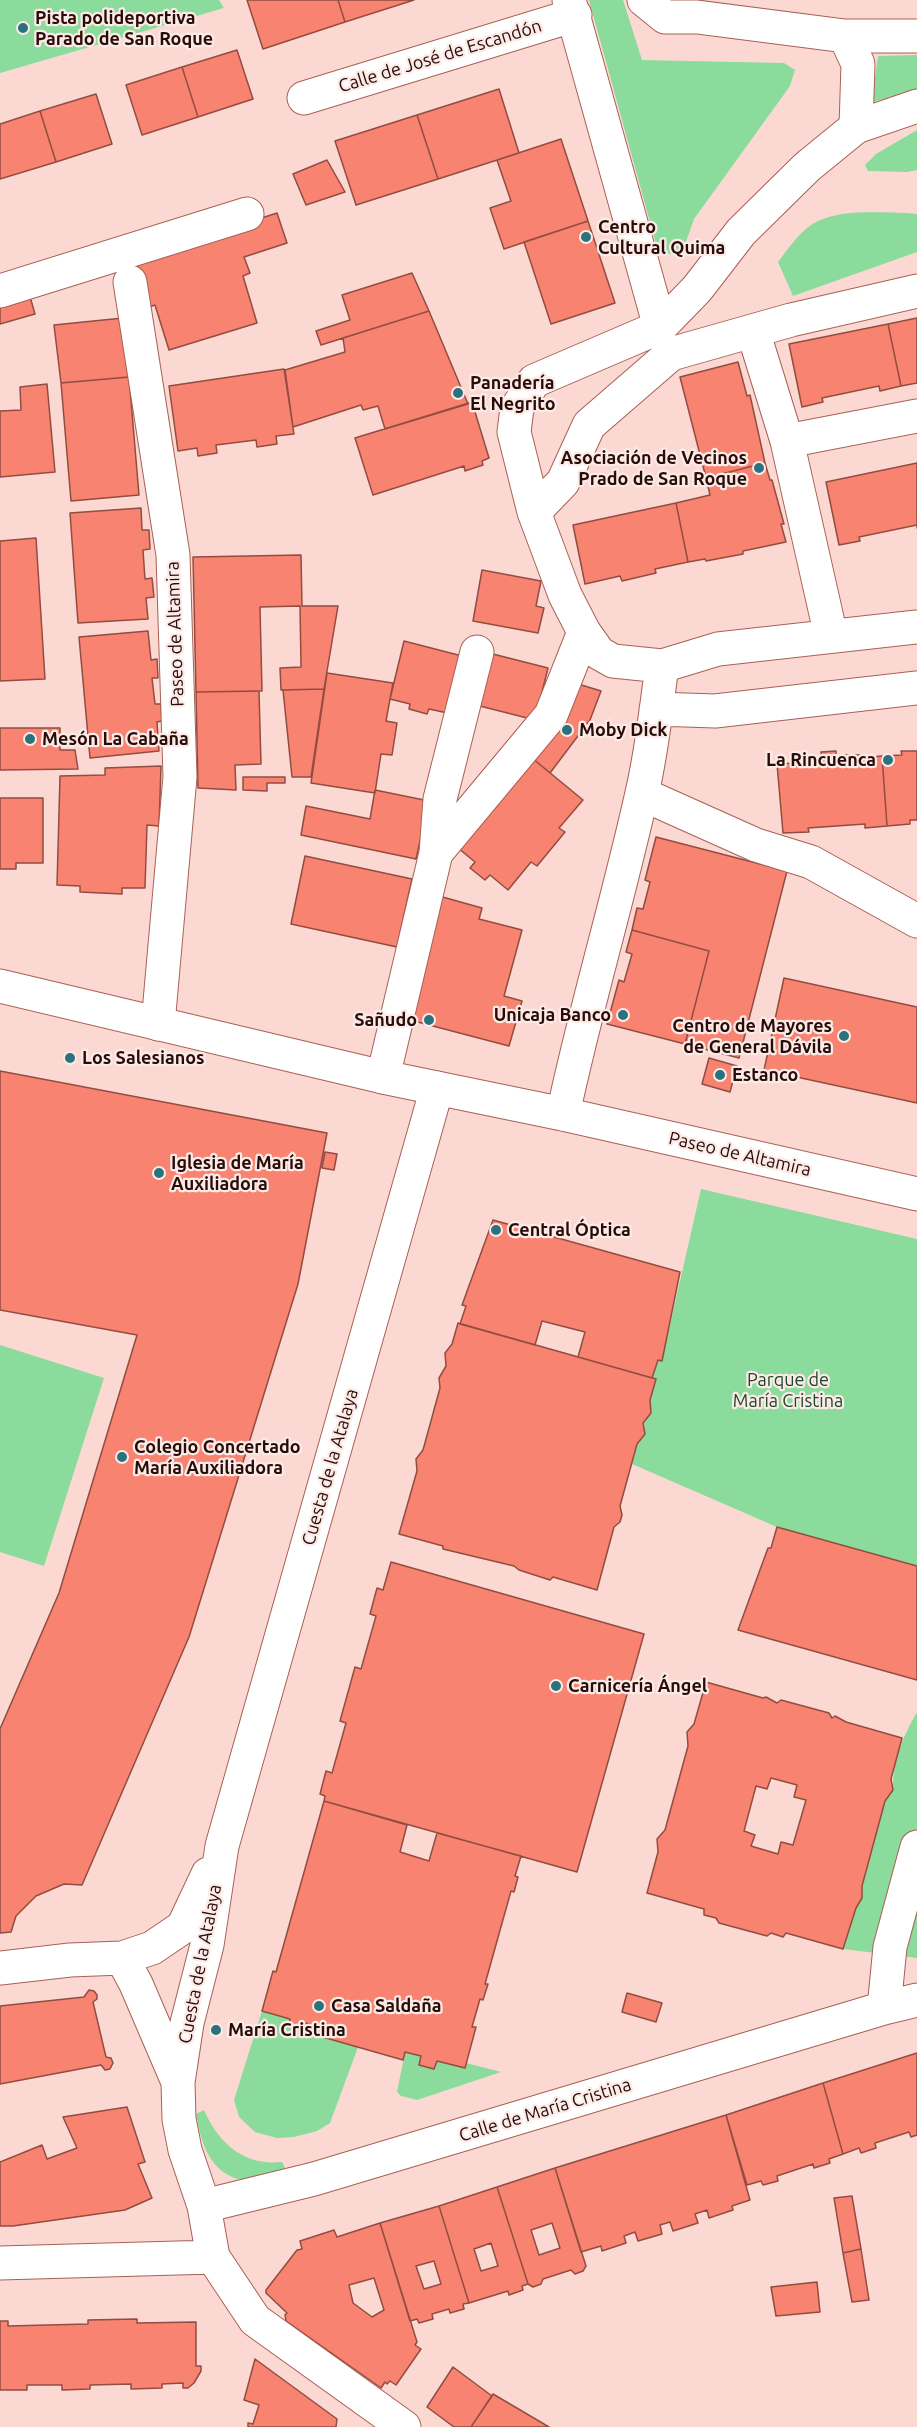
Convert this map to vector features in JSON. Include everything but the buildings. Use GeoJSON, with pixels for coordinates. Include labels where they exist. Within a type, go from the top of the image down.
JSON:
{"type":"FeatureCollection","features":[{"type":"Feature","properties":{"kind":"street"},"geometry":{"type":"LineString","coordinates":[[644,0],[665,17],[697,17],[845,36],[917,36]]}},
{"type":"Feature","properties":{"kind":"street","name":"Calle de José de Escandón"},"geometry":{"type":"LineString","coordinates":[[304,98],[572,8],[660,327]]}},
{"type":"Feature","properties":{"kind":"street"},"geometry":{"type":"LineString","coordinates":[[845,36],[858,64],[856,127]]}},
{"type":"Feature","properties":{"kind":"street"},"geometry":{"type":"LineString","coordinates":[[917,106],[856,127],[807,166],[741,232],[697,289],[660,327],[534,381],[517,408],[514,432],[534,512],[566,595],[584,632],[598,653],[613,661],[662,666],[718,649],[917,627]]}},
{"type":"Feature","properties":{"kind":"street"},"geometry":{"type":"LineString","coordinates":[[0,291],[247,214]]}},
{"type":"Feature","properties":{"kind":"street","name":"Paseo de Altamira"},"geometry":{"type":"LineString","coordinates":[[130,282],[173,566],[180,777],[158,1024]]}},
{"type":"Feature","properties":{"kind":"street"},"geometry":{"type":"LineString","coordinates":[[534,512],[563,482],[589,425],[671,354],[791,320],[917,291]]}},
{"type":"Feature","properties":{"kind":"street"},"geometry":{"type":"LineString","coordinates":[[753,331],[787,441],[831,636]]}},
{"type":"Feature","properties":{"kind":"street"},"geometry":{"type":"LineString","coordinates":[[787,441],[917,416]]}},
{"type":"Feature","properties":{"kind":"street"},"geometry":{"type":"LineString","coordinates":[[436,853],[551,715],[584,632]]}},
{"type":"Feature","properties":{"kind":"street"},"geometry":{"type":"LineString","coordinates":[[383,1077],[436,853],[440,799],[477,652]]}},
{"type":"Feature","properties":{"kind":"street"},"geometry":{"type":"LineString","coordinates":[[562,1114],[642,794],[662,666]]}},
{"type":"Feature","properties":{"kind":"street"},"geometry":{"type":"LineString","coordinates":[[656,709],[715,711],[917,688]]}},
{"type":"Feature","properties":{"kind":"street"},"geometry":{"type":"LineString","coordinates":[[642,794],[756,845],[811,862],[917,921]]}},
{"type":"Feature","properties":{"kind":"street","name":"Paseo de Altamira"},"geometry":{"type":"LineString","coordinates":[[0,986],[383,1077],[562,1114],[917,1194]]}},
{"type":"Feature","properties":{"kind":"street","name":"Cuesta de la Atalaya"},"geometry":{"type":"LineString","coordinates":[[404,2427],[255,2320],[213,2257],[204,2206],[186,2150],[179,2119],[178,2082],[187,2023],[207,1945],[222,1846],[437,1088]]}},
{"type":"Feature","properties":{"kind":"street","name":"Cuesta de la Atalaya"},"geometry":{"type":"LineString","coordinates":[[178,2082],[136,1984],[122,1958],[152,1948],[183,1927],[222,1846]]}},
{"type":"Feature","properties":{"kind":"street"},"geometry":{"type":"LineString","coordinates":[[884,2008],[890,1947],[917,1847]]}},
{"type":"Feature","properties":{"kind":"street"},"geometry":{"type":"LineString","coordinates":[[0,1968],[70,1960],[122,1958]]}},
{"type":"Feature","properties":{"kind":"street","name":"Calle de María Cristina"},"geometry":{"type":"LineString","coordinates":[[204,2206],[314,2179],[917,2000]]}},
{"type":"Feature","properties":{"kind":"street"},"geometry":{"type":"LineString","coordinates":[[0,2263],[213,2257]]}},
{"type":"Feature","properties":{"kind":"green space"},"geometry":{"type":"Polygon","coordinates":[[[0,0],[219,0],[224,8],[0,73],[0,0]]]}},
{"type":"Feature","properties":{"kind":"green space"},"geometry":{"type":"Polygon","coordinates":[[[589,0],[623,0],[642,60],[784,63],[795,70],[790,86],[694,219],[681,256],[658,251],[589,0]]]}},
{"type":"Feature","properties":{"kind":"green space"},"geometry":{"type":"Polygon","coordinates":[[[917,55],[917,90],[872,102],[878,56],[917,55]]]}},
{"type":"Feature","properties":{"kind":"green space"},"geometry":{"type":"Polygon","coordinates":[[[917,130],[917,170],[868,171],[865,165],[876,154],[917,130]]]}},
{"type":"Feature","properties":{"kind":"green space"},"geometry":{"type":"Polygon","coordinates":[[[851,213],[917,214],[917,252],[793,296],[778,262],[796,239],[812,224],[828,217],[851,213]]]}},
{"type":"Feature","properties":{"kind":"green space","name":"Parque de María Cristina"},"geometry":{"type":"Polygon","coordinates":[[[701,1189],[917,1239],[917,1566],[777,1527],[632,1464],[637,1444],[645,1434],[644,1421],[651,1412],[650,1400],[656,1380],[652,1378],[658,1360],[662,1360],[701,1189]]]}},
{"type":"Feature","properties":{"kind":"green space"},"geometry":{"type":"Polygon","coordinates":[[[0,1345],[104,1378],[44,1566],[0,1552],[0,1345]]]}},
{"type":"Feature","properties":{"kind":"green space"},"geometry":{"type":"Polygon","coordinates":[[[917,1712],[917,1958],[843,1949],[856,1908],[862,1898],[862,1886],[885,1801],[893,1790],[899,1750],[917,1712]]]}},
{"type":"Feature","properties":{"kind":"green space"},"geometry":{"type":"Polygon","coordinates":[[[262,2011],[290,2019],[288,2028],[303,2032],[305,2023],[321,2028],[319,2036],[358,2047],[330,2123],[317,2131],[294,2137],[277,2138],[255,2132],[239,2117],[234,2100],[262,2011]]]}},
{"type":"Feature","properties":{"kind":"green space"},"geometry":{"type":"Polygon","coordinates":[[[405,2052],[421,2056],[419,2065],[434,2069],[437,2061],[464,2068],[466,2063],[501,2072],[417,2100],[401,2096],[397,2092],[405,2052]]]}},
{"type":"Feature","properties":{"kind":"green space"},"geometry":{"type":"Polygon","coordinates":[[[204,2110],[217,2133],[234,2150],[256,2160],[282,2162],[288,2173],[241,2180],[221,2170],[208,2154],[201,2135],[196,2114],[204,2110]]]}},
{"type":"Feature","properties":{"kind":"place","name":"Pista polideportiva Parado de San Roque"},"geometry":{"type":"Point","coordinates":[23,28]}},
{"type":"Feature","properties":{"kind":"place","name":"Centro Cultural Quima"},"geometry":{"type":"Point","coordinates":[586,237]}},
{"type":"Feature","properties":{"kind":"place","name":"Panadería El Negrito"},"geometry":{"type":"Point","coordinates":[458,393]}},
{"type":"Feature","properties":{"kind":"place","name":"Asociación de Vecinos Prado de San Roque"},"geometry":{"type":"Point","coordinates":[759,468]}},
{"type":"Feature","properties":{"kind":"place","name":"Moby Dick"},"geometry":{"type":"Point","coordinates":[567,730]}},
{"type":"Feature","properties":{"kind":"place","name":"Mesón La Cabaña"},"geometry":{"type":"Point","coordinates":[30,739]}},
{"type":"Feature","properties":{"kind":"place","name":"La Rincuenca"},"geometry":{"type":"Point","coordinates":[888,760]}},
{"type":"Feature","properties":{"kind":"place","name":"Unicaja Banco"},"geometry":{"type":"Point","coordinates":[623,1015]}},
{"type":"Feature","properties":{"kind":"place","name":"Sañudo"},"geometry":{"type":"Point","coordinates":[429,1020]}},
{"type":"Feature","properties":{"kind":"place","name":"Centro de Mayores de General Dávila"},"geometry":{"type":"Point","coordinates":[844,1036]}},
{"type":"Feature","properties":{"kind":"place","name":"Los Salesianos"},"geometry":{"type":"Point","coordinates":[70,1058]}},
{"type":"Feature","properties":{"kind":"place","name":"Estanco"},"geometry":{"type":"Point","coordinates":[720,1075]}},
{"type":"Feature","properties":{"kind":"place","name":"Iglesia de María Auxiliadora"},"geometry":{"type":"Point","coordinates":[159,1173]}},
{"type":"Feature","properties":{"kind":"place","name":"Central Óptica"},"geometry":{"type":"Point","coordinates":[496,1230]}},
{"type":"Feature","properties":{"kind":"place","name":"Colegio Concertado María Auxiliadora"},"geometry":{"type":"Point","coordinates":[122,1457]}},
{"type":"Feature","properties":{"kind":"place","name":"Carnicería Ángel"},"geometry":{"type":"Point","coordinates":[556,1686]}},
{"type":"Feature","properties":{"kind":"place","name":"Casa Saldaña"},"geometry":{"type":"Point","coordinates":[319,2006]}},
{"type":"Feature","properties":{"kind":"place","name":"María Cristina"},"geometry":{"type":"Point","coordinates":[216,2030]}}]}
